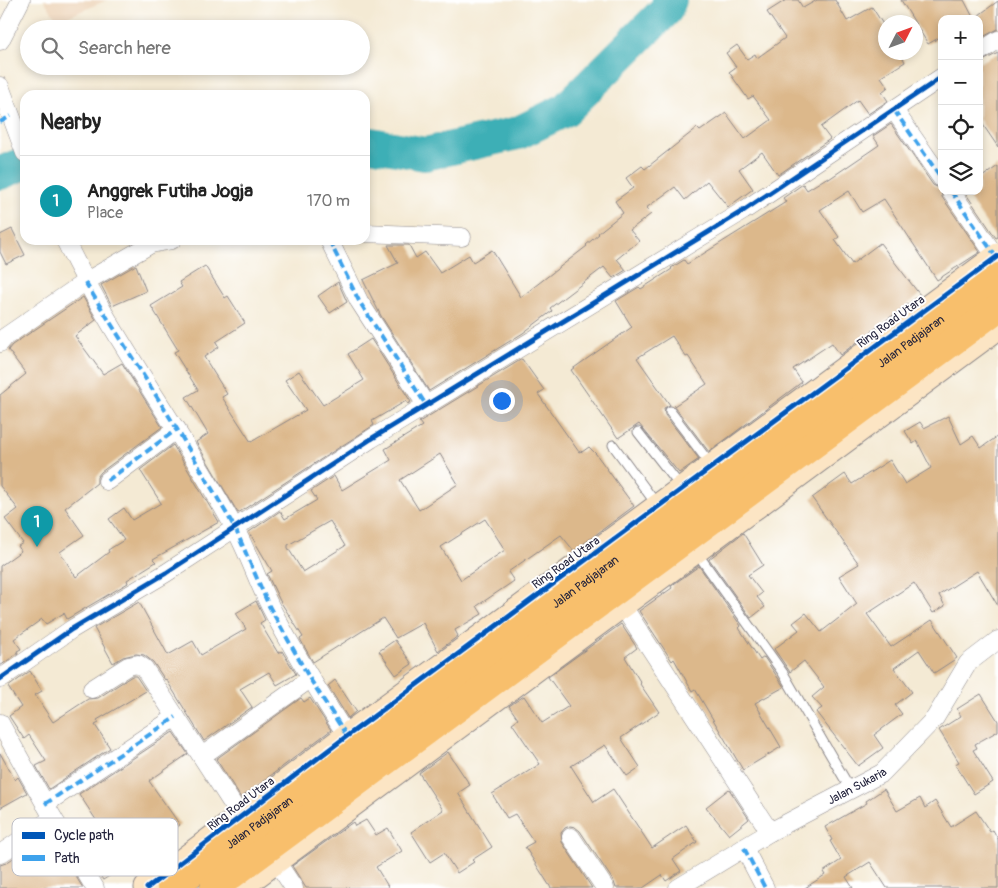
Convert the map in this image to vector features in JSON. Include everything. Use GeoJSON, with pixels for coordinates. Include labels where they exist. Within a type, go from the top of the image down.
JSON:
{"type":"FeatureCollection","features":[{"type":"Feature","properties":{"kind":"highway","name":"Jalan Padjajaran"},"geometry":{"type":"LineString","coordinates":[[171,888],[997,263]]}},
{"type":"Feature","properties":{"kind":"highway","name":"Jalan Padjajaran"},"geometry":{"type":"LineString","coordinates":[[214,888],[439,731],[957,348],[998,308]]}},
{"type":"Feature","properties":{"kind":"street"},"geometry":{"type":"LineString","coordinates":[[0,41],[21,0]]}},
{"type":"Feature","properties":{"kind":"street"},"geometry":{"type":"LineString","coordinates":[[983,49],[998,40]]}},
{"type":"Feature","properties":{"kind":"street"},"geometry":{"type":"LineString","coordinates":[[0,679],[72,629],[166,573],[370,439],[743,210],[938,81]]}},
{"type":"Feature","properties":{"kind":"street"},"geometry":{"type":"LineString","coordinates":[[0,86],[20,141]]}},
{"type":"Feature","properties":{"kind":"street"},"geometry":{"type":"LineString","coordinates":[[894,110],[938,173]]}},
{"type":"Feature","properties":{"kind":"street"},"geometry":{"type":"LineString","coordinates":[[954,195],[997,263]]}},
{"type":"Feature","properties":{"kind":"street"},"geometry":{"type":"LineString","coordinates":[[370,233],[462,237]]}},
{"type":"Feature","properties":{"kind":"street"},"geometry":{"type":"LineString","coordinates":[[67,245],[85,282],[235,528],[269,606],[310,679],[347,736]]}},
{"type":"Feature","properties":{"kind":"street"},"geometry":{"type":"LineString","coordinates":[[0,344],[4,337],[85,282],[149,245]]}},
{"type":"Feature","properties":{"kind":"street"},"geometry":{"type":"LineString","coordinates":[[331,245],[359,301],[426,405]]}},
{"type":"Feature","properties":{"kind":"street"},"geometry":{"type":"LineString","coordinates":[[239,888],[276,861],[439,731],[622,605],[957,348],[998,327]]}},
{"type":"Feature","properties":{"kind":"street","name":"Ring Road Utara"},"geometry":{"type":"LineString","coordinates":[[178,865],[347,736],[712,467],[861,367]]}},
{"type":"Feature","properties":{"kind":"street"},"geometry":{"type":"LineString","coordinates":[[107,481],[177,430]]}},
{"type":"Feature","properties":{"kind":"street"},"geometry":{"type":"LineString","coordinates":[[622,605],[770,832]]}},
{"type":"Feature","properties":{"kind":"street","name":"Jalan Sukaria"},"geometry":{"type":"LineString","coordinates":[[678,888],[770,832],[882,774],[935,718],[968,664],[998,640]]}},
{"type":"Feature","properties":{"kind":"street"},"geometry":{"type":"LineString","coordinates":[[92,689],[128,666],[138,664],[144,668],[241,817]]}},
{"type":"Feature","properties":{"kind":"street"},"geometry":{"type":"LineString","coordinates":[[202,756],[310,679]]}},
{"type":"Feature","properties":{"kind":"street"},"geometry":{"type":"LineString","coordinates":[[41,818],[176,717]]}},
{"type":"Feature","properties":{"kind":"street"},"geometry":{"type":"LineString","coordinates":[[0,723],[53,818]]}},
{"type":"Feature","properties":{"kind":"street"},"geometry":{"type":"LineString","coordinates":[[571,837],[605,888]]}},
{"type":"Feature","properties":{"kind":"street"},"geometry":{"type":"LineString","coordinates":[[0,854],[12,843]]}},
{"type":"Feature","properties":{"kind":"street"},"geometry":{"type":"LineString","coordinates":[[744,848],[765,888]]}},
{"type":"Feature","properties":{"kind":"street"},"geometry":{"type":"LineString","coordinates":[[276,861],[294,888]]}},
{"type":"Feature","properties":{"kind":"street"},"geometry":{"type":"LineString","coordinates":[[88,876],[95,888]]}},
{"type":"Feature","properties":{"kind":"street","name":"Ring Road Utara"},"geometry":{"type":"LineString","coordinates":[[147,888],[163,876]]}},
{"type":"Feature","properties":{"kind":"lane"},"geometry":{"type":"LineString","coordinates":[[670,411],[712,467]]}},
{"type":"Feature","properties":{"kind":"lane"},"geometry":{"type":"LineString","coordinates":[[638,432],[682,489]]}},
{"type":"Feature","properties":{"kind":"lane"},"geometry":{"type":"LineString","coordinates":[[613,445],[658,507]]}},
{"type":"Feature","properties":{"kind":"lane"},"geometry":{"type":"LineString","coordinates":[[696,550],[784,673],[851,790]]}},
{"type":"Feature","properties":{"kind":"shaded area"},"geometry":{"type":"Polygon","coordinates":[[[44,0],[107,0],[60,20],[57,20],[44,0]]]}},
{"type":"Feature","properties":{"kind":"building"},"geometry":{"type":"Polygon","coordinates":[[[786,0],[798,0],[803,8],[817,0],[835,0],[847,21],[872,7],[878,16],[878,60],[904,60],[905,62],[881,77],[888,87],[882,92],[888,101],[868,114],[858,100],[821,127],[830,139],[778,175],[762,152],[739,169],[753,189],[728,207],[707,181],[685,200],[675,187],[646,208],[651,214],[630,230],[639,241],[617,259],[626,270],[613,278],[604,267],[550,308],[552,311],[523,333],[429,391],[381,316],[363,280],[398,263],[388,245],[409,245],[416,258],[425,252],[440,273],[469,255],[473,262],[492,250],[521,297],[587,246],[598,233],[623,213],[615,201],[633,188],[626,178],[642,166],[645,169],[697,128],[700,131],[726,113],[745,139],[771,120],[753,96],[748,99],[729,72],[736,67],[726,53],[737,45],[747,59],[755,54],[757,58],[785,38],[767,12],[786,0]]]}},
{"type":"Feature","properties":{"kind":"building"},"geometry":{"type":"Polygon","coordinates":[[[901,0],[964,0],[972,15],[938,15],[938,38],[928,44],[923,36],[923,15],[910,15],[901,0]]]}},
{"type":"Feature","properties":{"kind":"building"},"geometry":{"type":"Polygon","coordinates":[[[998,1],[998,29],[983,37],[983,15],[979,15],[998,1]]]}},
{"type":"Feature","properties":{"kind":"building"},"geometry":{"type":"Polygon","coordinates":[[[998,53],[998,147],[983,125],[983,61],[998,53]]]}},
{"type":"Feature","properties":{"kind":"building"},"geometry":{"type":"Polygon","coordinates":[[[891,124],[933,185],[938,188],[938,195],[942,195],[980,252],[937,280],[884,199],[862,212],[849,191],[820,210],[839,237],[835,240],[852,264],[880,243],[920,295],[840,355],[832,343],[793,369],[802,382],[709,452],[674,406],[707,384],[672,336],[637,358],[670,405],[664,408],[665,415],[699,459],[679,473],[639,424],[618,438],[571,370],[632,327],[616,301],[639,287],[641,289],[684,260],[687,264],[786,202],[783,198],[803,184],[807,190],[828,177],[829,179],[879,145],[873,136],[891,124]]]}},
{"type":"Feature","properties":{"kind":"building"},"geometry":{"type":"Polygon","coordinates":[[[998,166],[998,237],[996,238],[967,195],[983,195],[983,176],[998,166]]]}},
{"type":"Feature","properties":{"kind":"building"},"geometry":{"type":"Polygon","coordinates":[[[12,229],[25,255],[6,264],[0,252],[0,235],[12,229]]]}},
{"type":"Feature","properties":{"kind":"building"},"geometry":{"type":"Polygon","coordinates":[[[136,265],[146,291],[112,306],[101,285],[136,265]]]}},
{"type":"Feature","properties":{"kind":"building"},"geometry":{"type":"Polygon","coordinates":[[[205,266],[225,298],[228,296],[245,323],[216,342],[219,347],[204,357],[227,394],[222,397],[251,442],[306,410],[285,380],[299,371],[323,405],[364,380],[348,354],[371,339],[411,402],[408,404],[406,401],[372,421],[374,425],[238,513],[196,442],[208,434],[186,397],[198,390],[174,352],[178,350],[151,306],[182,287],[179,282],[205,266]]]}},
{"type":"Feature","properties":{"kind":"building"},"geometry":{"type":"Polygon","coordinates":[[[338,282],[347,302],[330,313],[318,296],[338,282]]]}},
{"type":"Feature","properties":{"kind":"building"},"geometry":{"type":"Polygon","coordinates":[[[83,297],[96,320],[75,336],[103,374],[122,363],[162,427],[101,472],[97,477],[97,483],[65,508],[84,535],[60,552],[76,577],[109,552],[108,550],[124,540],[109,519],[124,508],[132,520],[161,503],[140,470],[173,445],[219,522],[153,559],[156,562],[127,580],[128,583],[67,619],[64,613],[46,624],[42,619],[14,639],[21,649],[0,666],[0,566],[21,551],[18,546],[23,543],[5,519],[18,509],[0,486],[0,395],[26,374],[8,350],[12,345],[83,297]]]}},
{"type":"Feature","properties":{"kind":"building"},"geometry":{"type":"Polygon","coordinates":[[[522,359],[544,390],[538,394],[579,452],[589,447],[634,506],[574,551],[561,535],[508,572],[514,581],[477,606],[482,614],[455,630],[458,636],[438,651],[423,623],[396,638],[383,618],[313,662],[300,639],[303,637],[280,601],[267,574],[272,571],[249,532],[280,511],[285,519],[317,500],[311,491],[334,476],[342,490],[391,460],[385,449],[422,426],[419,422],[522,359]],[[440,454],[400,480],[419,510],[458,484],[440,454]],[[485,519],[441,547],[461,580],[505,550],[485,519]],[[330,521],[288,545],[303,572],[345,546],[330,521]]]}},
{"type":"Feature","properties":{"kind":"building"},"geometry":{"type":"Polygon","coordinates":[[[948,416],[961,444],[973,436],[981,448],[998,436],[998,606],[977,571],[939,595],[945,606],[933,613],[914,583],[867,614],[891,647],[932,620],[957,658],[934,673],[919,650],[894,668],[912,692],[895,705],[902,714],[874,735],[883,748],[858,766],[816,712],[822,708],[812,697],[824,687],[804,661],[790,672],[774,649],[799,630],[793,623],[806,613],[821,632],[857,604],[839,576],[859,564],[812,498],[845,474],[852,484],[890,460],[905,484],[931,468],[917,441],[913,444],[905,431],[920,422],[924,428],[948,416]]]}},
{"type":"Feature","properties":{"kind":"building"},"geometry":{"type":"Polygon","coordinates":[[[743,533],[763,565],[748,575],[762,593],[757,597],[765,607],[751,618],[709,559],[743,533]]]}},
{"type":"Feature","properties":{"kind":"building"},"geometry":{"type":"Polygon","coordinates":[[[699,566],[741,626],[739,628],[760,660],[764,657],[784,687],[755,703],[781,747],[743,770],[695,689],[692,691],[674,659],[672,661],[639,611],[699,566]]]}},
{"type":"Feature","properties":{"kind":"building"},"geometry":{"type":"Polygon","coordinates":[[[256,601],[265,620],[260,623],[278,653],[282,651],[296,674],[277,685],[269,672],[240,689],[252,707],[204,741],[166,679],[153,662],[144,655],[136,654],[123,657],[113,663],[94,628],[139,602],[168,655],[193,641],[201,655],[246,629],[236,613],[256,601]]]}},
{"type":"Feature","properties":{"kind":"building"},"geometry":{"type":"Polygon","coordinates":[[[621,624],[637,648],[625,657],[659,712],[621,738],[640,767],[627,776],[605,745],[571,766],[594,802],[613,789],[652,848],[686,825],[697,842],[673,859],[681,871],[666,881],[662,875],[643,888],[616,888],[614,882],[580,831],[570,826],[561,833],[562,842],[592,888],[551,888],[525,847],[534,842],[515,814],[507,818],[492,794],[540,764],[512,723],[518,719],[509,706],[524,696],[542,723],[569,706],[548,677],[621,624]]]}},
{"type":"Feature","properties":{"kind":"building"},"geometry":{"type":"Polygon","coordinates":[[[395,640],[412,664],[396,675],[379,651],[395,640]]]}},
{"type":"Feature","properties":{"kind":"building"},"geometry":{"type":"Polygon","coordinates":[[[30,671],[42,691],[35,695],[53,722],[88,699],[98,698],[132,676],[136,676],[146,691],[97,720],[99,723],[95,725],[110,748],[49,789],[36,766],[46,761],[29,735],[24,739],[9,716],[21,707],[8,687],[30,671]]]}},
{"type":"Feature","properties":{"kind":"building"},"geometry":{"type":"Polygon","coordinates":[[[335,680],[356,711],[348,718],[328,686],[335,680]]]}},
{"type":"Feature","properties":{"kind":"building"},"geometry":{"type":"Polygon","coordinates":[[[981,694],[998,721],[998,731],[975,744],[977,748],[973,750],[993,782],[974,794],[955,764],[959,762],[939,730],[961,716],[957,709],[981,694]]]}},
{"type":"Feature","properties":{"kind":"building"},"geometry":{"type":"Polygon","coordinates":[[[301,698],[304,702],[310,698],[331,730],[241,798],[216,759],[301,698]]]}},
{"type":"Feature","properties":{"kind":"building"},"geometry":{"type":"Polygon","coordinates":[[[173,732],[188,754],[149,781],[175,818],[95,818],[79,794],[173,732]]]}},
{"type":"Feature","properties":{"kind":"building"},"geometry":{"type":"Polygon","coordinates":[[[448,752],[470,785],[458,793],[492,847],[457,873],[444,853],[430,862],[411,832],[443,810],[419,773],[448,752]]]}},
{"type":"Feature","properties":{"kind":"building"},"geometry":{"type":"Polygon","coordinates":[[[0,753],[15,780],[18,777],[27,793],[0,808],[0,753]]]}},
{"type":"Feature","properties":{"kind":"building"},"geometry":{"type":"Polygon","coordinates":[[[729,789],[749,819],[729,835],[706,807],[729,789]]]}},
{"type":"Feature","properties":{"kind":"building"},"geometry":{"type":"Polygon","coordinates":[[[884,789],[897,811],[920,798],[925,808],[935,801],[951,827],[976,811],[990,832],[993,830],[998,839],[998,888],[887,888],[870,862],[846,877],[853,888],[805,888],[825,875],[823,872],[841,860],[830,841],[832,840],[825,827],[867,803],[866,801],[884,789]]]}},
{"type":"Feature","properties":{"kind":"building"},"geometry":{"type":"Polygon","coordinates":[[[366,820],[376,835],[388,828],[402,851],[376,867],[389,888],[306,888],[292,866],[353,822],[355,826],[366,820]]]}},
{"type":"Feature","properties":{"kind":"building"},"geometry":{"type":"Polygon","coordinates":[[[12,859],[12,876],[76,876],[83,888],[0,888],[0,865],[12,859]]]}},
{"type":"Feature","properties":{"kind":"building"},"geometry":{"type":"Polygon","coordinates":[[[101,876],[109,876],[103,880],[101,876]]]}},
{"type":"Feature","properties":{"kind":"waterway"},"geometry":{"type":"LineString","coordinates":[[370,144],[425,154],[518,133],[565,110],[666,10],[670,0]]}},
{"type":"Feature","properties":{"kind":"waterway"},"geometry":{"type":"LineString","coordinates":[[0,173],[20,165]]}},
{"type":"Feature","properties":{"kind":"marked path"},"geometry":{"type":"LineString","coordinates":[[894,110],[938,173]]}},
{"type":"Feature","properties":{"kind":"marked path"},"geometry":{"type":"LineString","coordinates":[[0,122],[11,116]]}},
{"type":"Feature","properties":{"kind":"marked path"},"geometry":{"type":"LineString","coordinates":[[954,195],[996,257]]}},
{"type":"Feature","properties":{"kind":"marked path"},"geometry":{"type":"LineString","coordinates":[[331,245],[359,301],[426,405]]}},
{"type":"Feature","properties":{"kind":"marked path"},"geometry":{"type":"LineString","coordinates":[[85,282],[177,429],[235,528],[269,606],[310,679],[347,736]]}},
{"type":"Feature","properties":{"kind":"marked path"},"geometry":{"type":"LineString","coordinates":[[107,481],[177,429]]}},
{"type":"Feature","properties":{"kind":"marked path"},"geometry":{"type":"LineString","coordinates":[[45,804],[176,717]]}},
{"type":"Feature","properties":{"kind":"marked path"},"geometry":{"type":"LineString","coordinates":[[744,848],[765,888]]}},
{"type":"Feature","properties":{"kind":"cycle path"},"geometry":{"type":"LineString","coordinates":[[0,679],[72,629],[166,573],[371,439],[743,211],[938,80]]}},
{"type":"Feature","properties":{"kind":"cycle path"},"geometry":{"type":"LineString","coordinates":[[178,864],[347,736],[998,256]]}},
{"type":"Feature","properties":{"kind":"cycle path"},"geometry":{"type":"LineString","coordinates":[[147,888],[163,876]]}},
{"type":"Feature","properties":{"kind":"place","name":"Anggrek Futiha Jogja"},"geometry":{"type":"Point","coordinates":[37,547]}}]}
